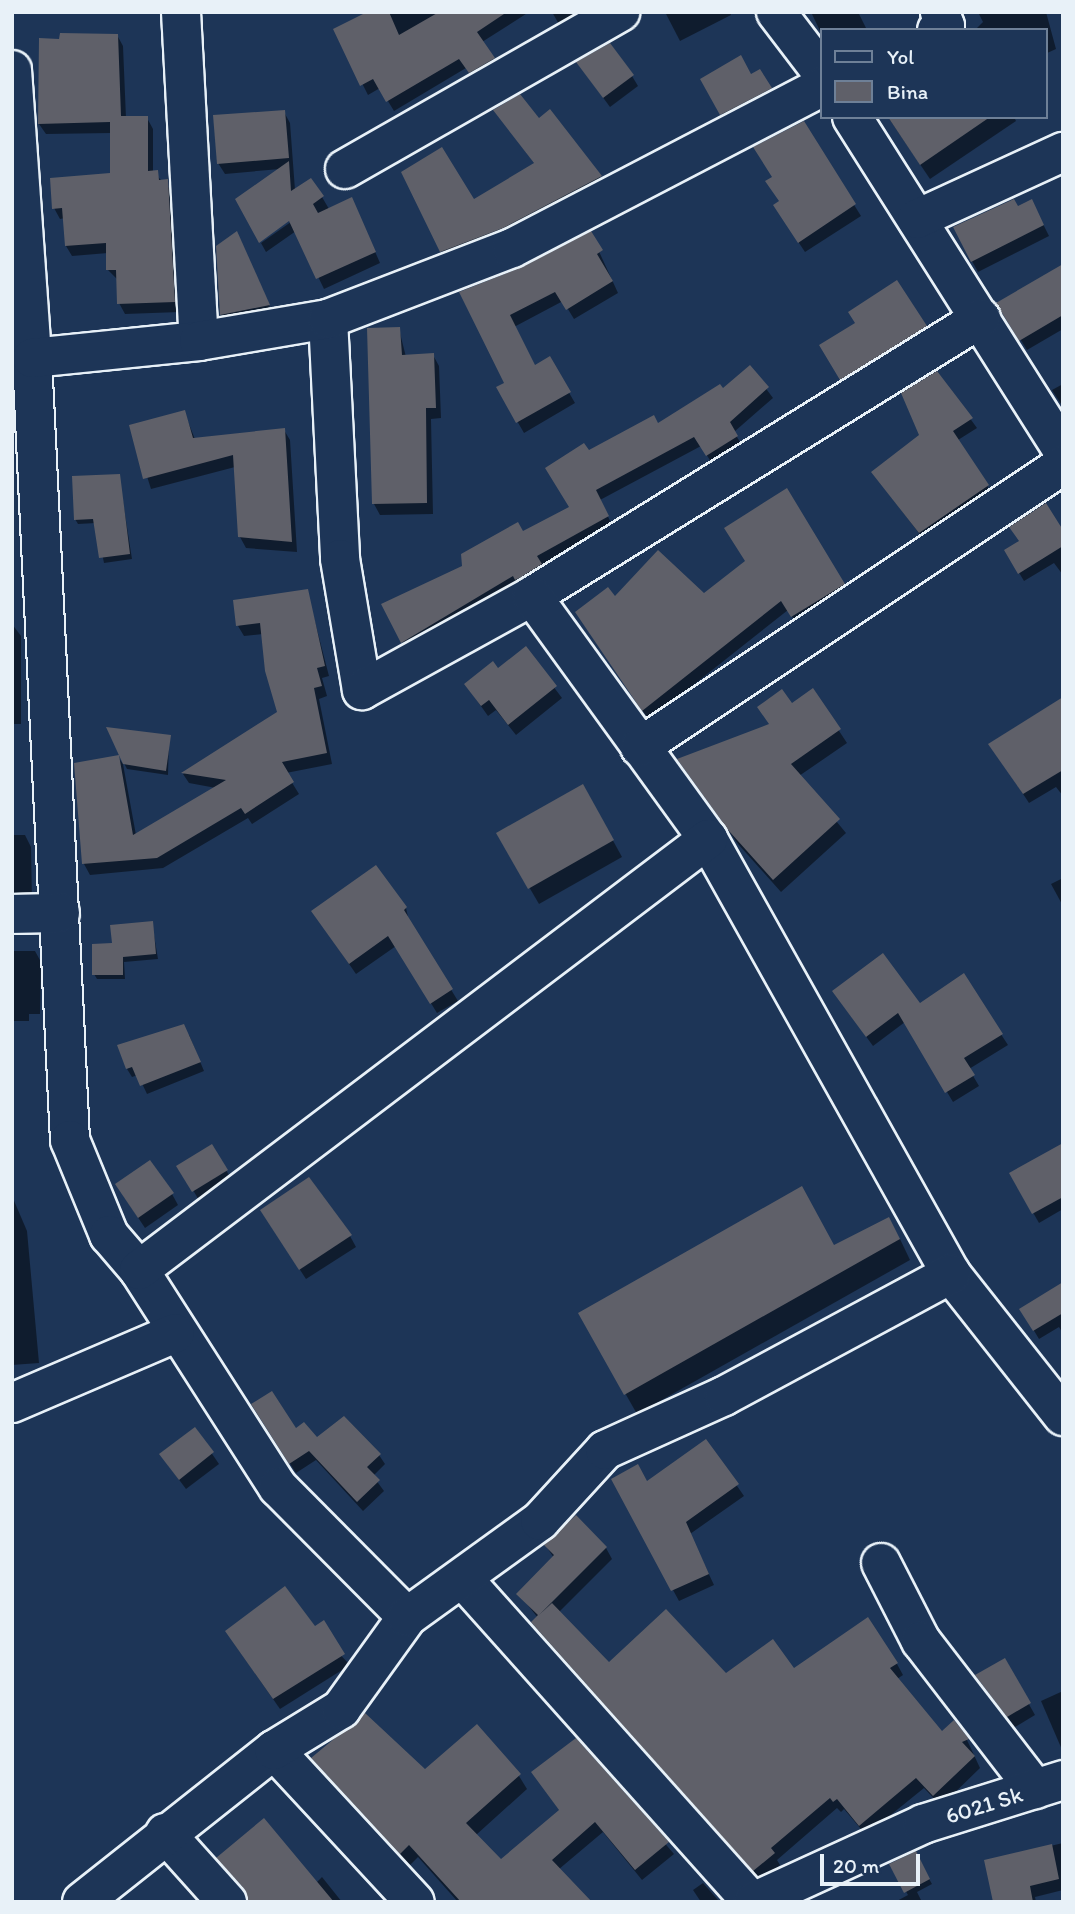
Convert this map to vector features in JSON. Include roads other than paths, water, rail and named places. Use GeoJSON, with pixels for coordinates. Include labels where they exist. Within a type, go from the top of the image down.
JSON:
{"type":"FeatureCollection","features":[{"type":"Feature","properties":{"kind":"street"},"geometry":{"type":"LineString","coordinates":[[181,12],[199,341]]}},
{"type":"Feature","properties":{"kind":"street"},"geometry":{"type":"LineString","coordinates":[[345,169],[620,12]]}},
{"type":"Feature","properties":{"kind":"street"},"geometry":{"type":"LineString","coordinates":[[776,12],[820,70]]}},
{"type":"Feature","properties":{"kind":"street"},"geometry":{"type":"LineString","coordinates":[[940,12],[946,26],[942,28]]}},
{"type":"Feature","properties":{"kind":"street"},"geometry":{"type":"LineString","coordinates":[[12,70],[32,358],[70,1140],[109,1235],[139,1270],[176,1333],[278,1487],[407,1617]]}},
{"type":"Feature","properties":{"kind":"street"},"geometry":{"type":"LineString","coordinates":[[32,358],[199,341],[328,319],[512,248],[820,88]]}},
{"type":"Feature","properties":{"kind":"street"},"geometry":{"type":"LineString","coordinates":[[853,119],[1063,451]]}},
{"type":"Feature","properties":{"kind":"street"},"geometry":{"type":"LineString","coordinates":[[918,219],[1063,152]]}},
{"type":"Feature","properties":{"kind":"street"},"geometry":{"type":"LineString","coordinates":[[328,319],[340,559],[362,690],[532,596],[981,318]]}},
{"type":"Feature","properties":{"kind":"street"},"geometry":{"type":"LineString","coordinates":[[640,747],[1063,465]]}},
{"type":"Feature","properties":{"kind":"street"},"geometry":{"type":"LineString","coordinates":[[532,596],[708,839],[951,1274],[1063,1416]]}},
{"type":"Feature","properties":{"kind":"street"},"geometry":{"type":"LineString","coordinates":[[139,1270],[708,839]]}},
{"type":"Feature","properties":{"kind":"street"},"geometry":{"type":"LineString","coordinates":[[12,914],[60,912]]}},
{"type":"Feature","properties":{"kind":"street"},"geometry":{"type":"LineString","coordinates":[[82,1902],[165,1833],[274,1750],[341,1709],[407,1617],[464,1580],[540,1521],[605,1450],[724,1396],[951,1274]]}},
{"type":"Feature","properties":{"kind":"street"},"geometry":{"type":"LineString","coordinates":[[12,1403],[176,1333]]}},
{"type":"Feature","properties":{"kind":"street"},"geometry":{"type":"LineString","coordinates":[[881,1563],[921,1641],[1049,1785]]}},
{"type":"Feature","properties":{"kind":"street"},"geometry":{"type":"LineString","coordinates":[[464,1580],[753,1902]]}},
{"type":"Feature","properties":{"kind":"street"},"geometry":{"type":"LineString","coordinates":[[274,1750],[415,1902]]}},
{"type":"Feature","properties":{"kind":"street","name":"6021 Sk"},"geometry":{"type":"LineString","coordinates":[[753,1902],[923,1824],[1049,1785]]}},
{"type":"Feature","properties":{"kind":"street"},"geometry":{"type":"LineString","coordinates":[[165,1833],[227,1902]]}}]}
